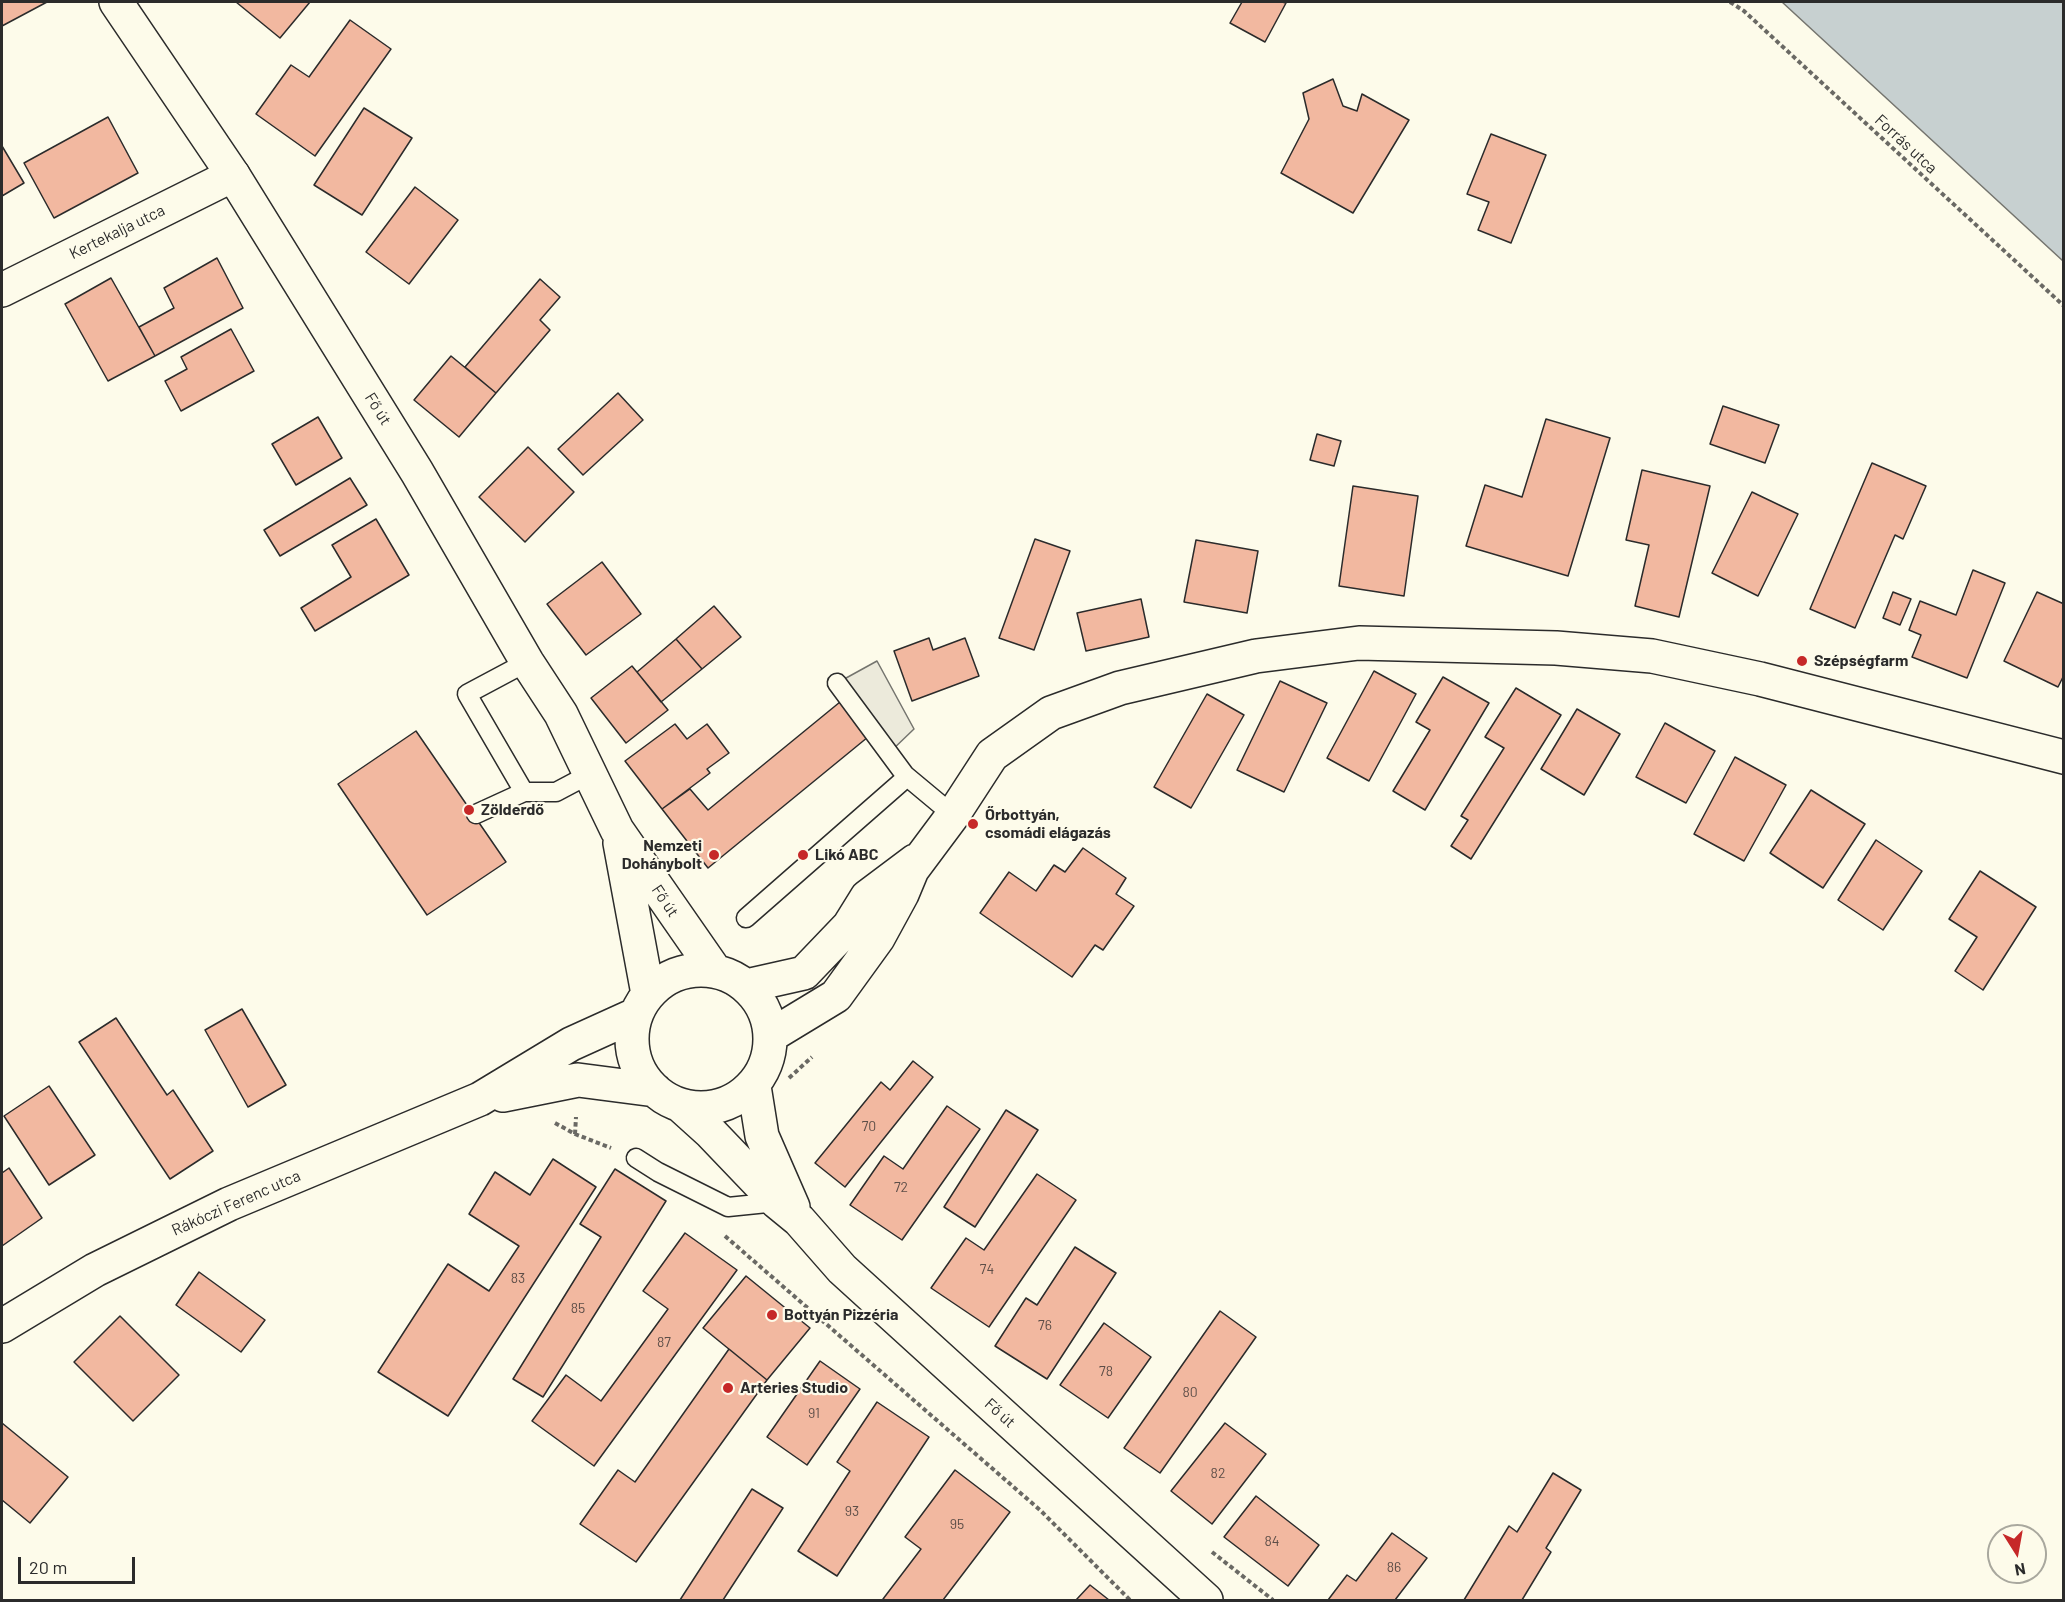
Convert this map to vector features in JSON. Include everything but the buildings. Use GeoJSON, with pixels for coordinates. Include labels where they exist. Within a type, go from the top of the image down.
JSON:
{"type":"FeatureCollection","features":[{"type":"Feature","properties":{"kind":"main road","name":"Fő út"},"geometry":{"type":"LineString","coordinates":[[116,2],[233,175],[417,472],[526,662],[561,714],[617,830],[715,971]]}},
{"type":"Feature","properties":{"kind":"main road","name":"Kertekalja utca"},"geometry":{"type":"LineString","coordinates":[[2,290],[233,175]]}},
{"type":"Feature","properties":{"kind":"main road"},"geometry":{"type":"LineString","coordinates":[[770,1036],[836,996],[878,938],[912,870],[953,815],[992,755],[1051,713],[1120,688],[1244,659],[1359,643],[1557,648],[1652,656],[1760,679],[2064,757]]}},
{"type":"Feature","properties":{"kind":"main road","name":"Fő út"},"geometry":{"type":"LineString","coordinates":[[617,830],[642,1005],[632,1031],[634,1056],[644,1078],[711,1133],[842,1269],[1206,1600]]}},
{"type":"Feature","properties":{"kind":"main road"},"geometry":{"type":"LineString","coordinates":[[746,986],[804,973],[849,926],[867,897],[924,855]]}},
{"type":"Feature","properties":{"kind":"main road"},"geometry":{"type":"LineString","coordinates":[[642,1005],[658,984],[671,976],[700,969],[732,976],[746,986],[766,1014],[770,1036],[768,1054],[754,1086],[739,1098],[695,1108],[667,1098]]}},
{"type":"Feature","properties":{"kind":"main road","name":"Rákóczi Ferenc utca"},"geometry":{"type":"LineString","coordinates":[[2,1326],[94,1270],[229,1204],[480,1099],[571,1044],[642,1005]]}},
{"type":"Feature","properties":{"kind":"main road","name":"Rákóczi Ferenc utca"},"geometry":{"type":"LineString","coordinates":[[480,1099],[578,1080],[667,1098]]}},
{"type":"Feature","properties":{"kind":"main road","name":"Fő út"},"geometry":{"type":"LineString","coordinates":[[754,1086],[762,1136],[788,1211]]}},
{"type":"Feature","properties":{"kind":"lane"},"geometry":{"type":"LineString","coordinates":[[524,792],[467,694],[526,662]]}},
{"type":"Feature","properties":{"kind":"lane"},"geometry":{"type":"LineString","coordinates":[[837,683],[907,777],[953,815]]}},
{"type":"Feature","properties":{"kind":"lane"},"geometry":{"type":"LineString","coordinates":[[476,814],[524,792],[556,792],[590,774]]}},
{"type":"Feature","properties":{"kind":"lane"},"geometry":{"type":"LineString","coordinates":[[747,918],[907,777]]}},
{"type":"Feature","properties":{"kind":"lane"},"geometry":{"type":"LineString","coordinates":[[636,1158],[658,1172],[728,1207],[788,1211]]}},
{"type":"Feature","properties":{"kind":"path","name":"Forrás utca"},"geometry":{"type":"LineString","coordinates":[[1730,2],[1744,11],[2064,306]]}},
{"type":"Feature","properties":{"kind":"path"},"geometry":{"type":"LineString","coordinates":[[555,1123],[575,1134],[636,1158]]}},
{"type":"Feature","properties":{"kind":"path"},"geometry":{"type":"LineString","coordinates":[[719,1231],[1040,1510],[1130,1600]]}},
{"type":"Feature","properties":{"kind":"shaded area"},"geometry":{"type":"Polygon","coordinates":[[[1782,2],[2063,2],[2063,261],[1782,2]]]}},
{"type":"Feature","properties":{"kind":"shaded area"},"geometry":{"type":"Polygon","coordinates":[[[877,661],[914,729],[889,753],[837,683],[877,661]]]}},
{"type":"Feature","properties":{"kind":"place","name":"Szépségfarm"},"geometry":{"type":"Point","coordinates":[1802,661]}},
{"type":"Feature","properties":{"kind":"place","name":"Zölderdő"},"geometry":{"type":"Point","coordinates":[469,810]}},
{"type":"Feature","properties":{"kind":"place","name":"Őrbottyán, csomádi elágazás"},"geometry":{"type":"Point","coordinates":[973,824]}},
{"type":"Feature","properties":{"kind":"place","name":"Nemzeti Dohánybolt"},"geometry":{"type":"Point","coordinates":[714,855]}},
{"type":"Feature","properties":{"kind":"place","name":"Likó ABC"},"geometry":{"type":"Point","coordinates":[803,855]}},
{"type":"Feature","properties":{"kind":"place","name":"Bottyán Pizzéria"},"geometry":{"type":"Point","coordinates":[772,1315]}},
{"type":"Feature","properties":{"kind":"place","name":"Arteries Studio"},"geometry":{"type":"Point","coordinates":[728,1388]}}]}
